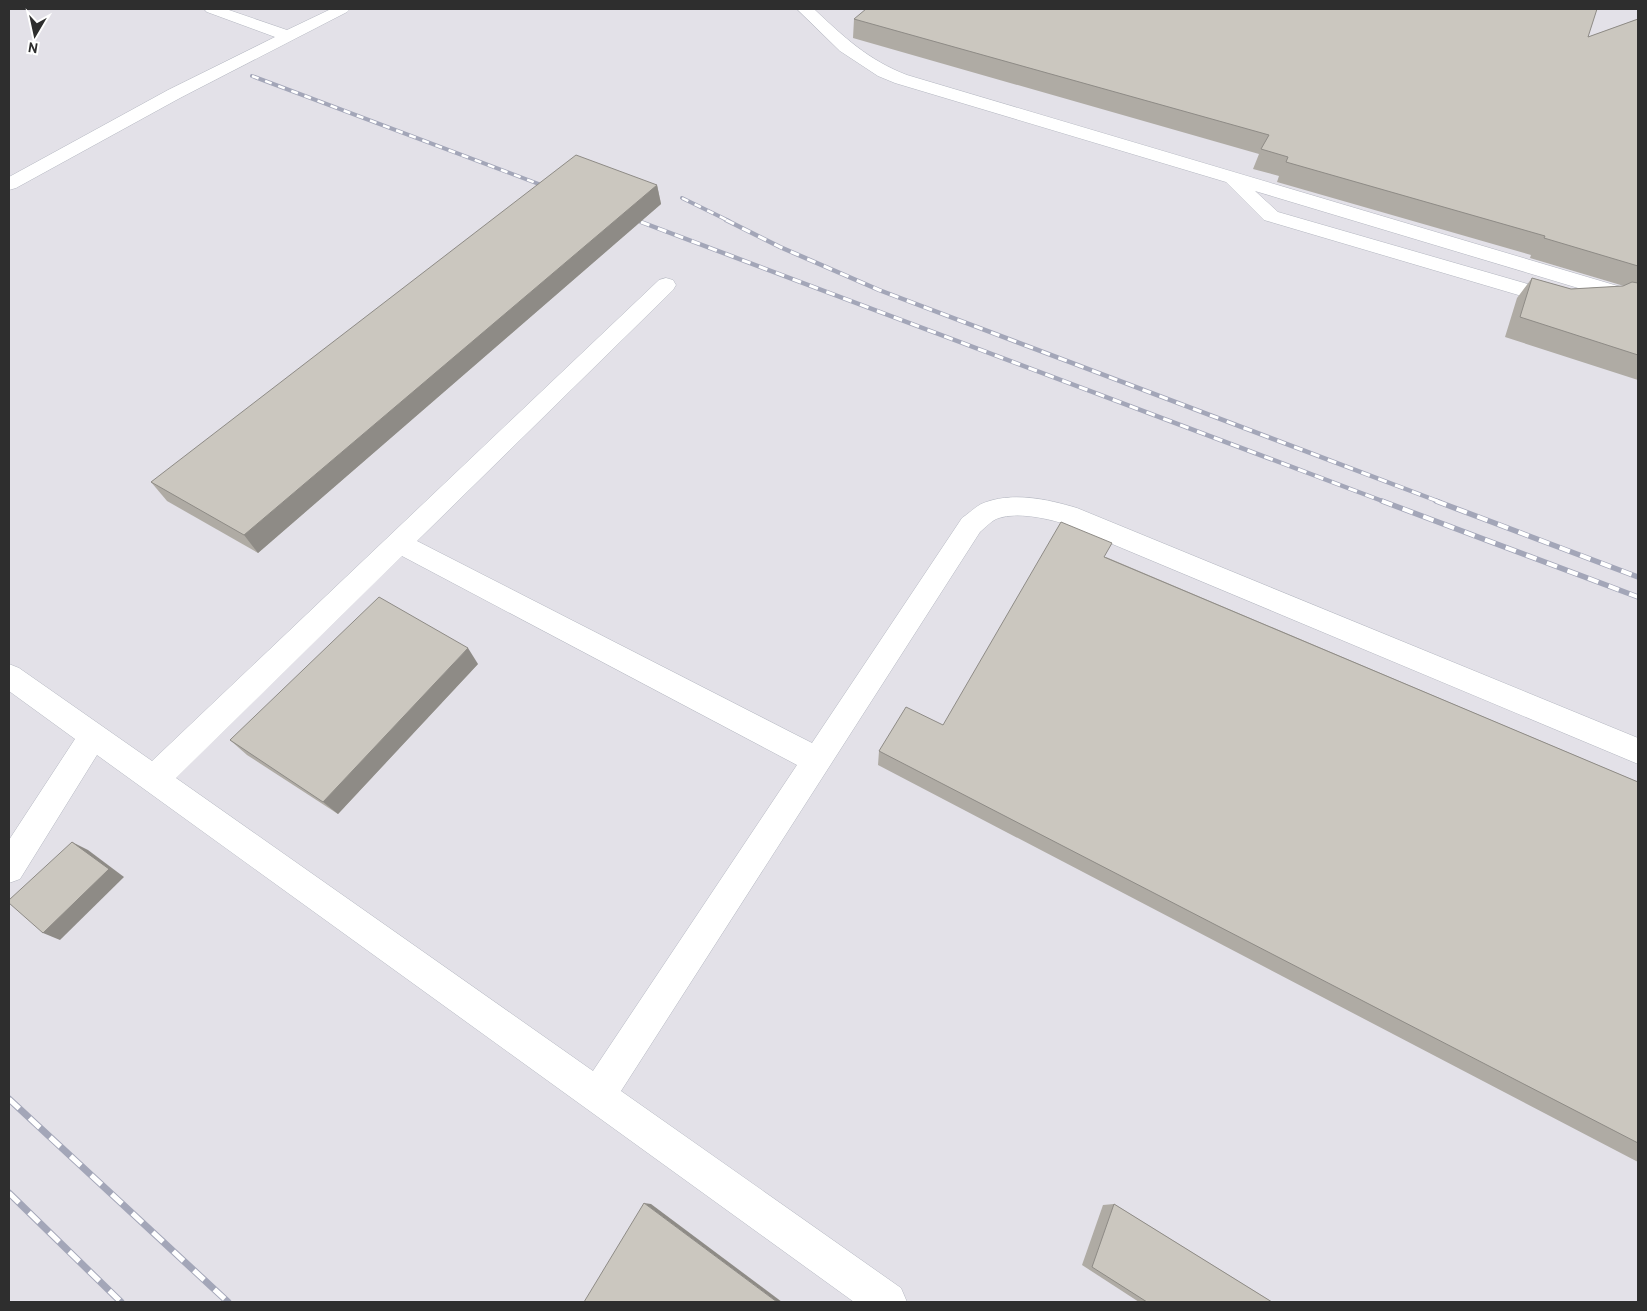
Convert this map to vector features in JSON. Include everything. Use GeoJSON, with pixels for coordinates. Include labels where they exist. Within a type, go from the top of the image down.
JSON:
{"type":"FeatureCollection","features":[{"type":"Feature","properties":{"kind":"lane"},"geometry":{"type":"LineString","coordinates":[[212,9],[288,36]]}},
{"type":"Feature","properties":{"kind":"lane"},"geometry":{"type":"LineString","coordinates":[[9,184],[174,94],[342,9]]}},
{"type":"Feature","properties":{"kind":"lane"},"geometry":{"type":"LineString","coordinates":[[805,9],[846,48],[884,72],[901,79],[1632,297]]}},
{"type":"Feature","properties":{"kind":"lane"},"geometry":{"type":"LineString","coordinates":[[1230,177],[1271,216],[1555,300],[1632,297]]}},
{"type":"Feature","properties":{"kind":"lane"},"geometry":{"type":"LineString","coordinates":[[1495,282],[1503,259]]}},
{"type":"Feature","properties":{"kind":"lane"},"geometry":{"type":"LineString","coordinates":[[154,780],[666,285]]}},
{"type":"Feature","properties":{"kind":"lane"},"geometry":{"type":"LineString","coordinates":[[598,1096],[971,525],[991,511],[1017,507],[1039,507],[1068,515],[1638,751]]}},
{"type":"Feature","properties":{"kind":"lane"},"geometry":{"type":"LineString","coordinates":[[399,543],[817,761]]}},
{"type":"Feature","properties":{"kind":"lane"},"geometry":{"type":"LineString","coordinates":[[9,676],[887,1302]]}},
{"type":"Feature","properties":{"kind":"lane"},"geometry":{"type":"LineString","coordinates":[[9,868],[92,736]]}},
{"type":"Feature","properties":{"kind":"shaded area"},"geometry":{"type":"Polygon","coordinates":[[[9,9],[1638,9],[1638,1302],[9,1302],[9,9]]]}},
{"type":"Feature","properties":{"kind":"building"},"geometry":{"type":"Polygon","coordinates":[[[866,9],[1597,9],[1588,37],[1638,19],[1638,266],[1544,238],[1545,236],[1286,162],[1288,157],[1261,149],[1269,135],[854,19],[866,9]]]}},
{"type":"Feature","properties":{"kind":"building"},"geometry":{"type":"Polygon","coordinates":[[[576,155],[657,185],[244,535],[151,482],[576,155]]]}},
{"type":"Feature","properties":{"kind":"building"},"geometry":{"type":"Polygon","coordinates":[[[1532,278],[1571,289],[1623,286],[1632,282],[1638,283],[1638,355],[1520,317],[1532,278]]]}},
{"type":"Feature","properties":{"kind":"building"},"geometry":{"type":"Polygon","coordinates":[[[1061,522],[1112,543],[1104,557],[1638,782],[1638,1143],[879,751],[906,707],[943,725],[1061,522]]]}},
{"type":"Feature","properties":{"kind":"building"},"geometry":{"type":"Polygon","coordinates":[[[379,597],[468,648],[323,802],[230,740],[379,597]]]}},
{"type":"Feature","properties":{"kind":"building"},"geometry":{"type":"Polygon","coordinates":[[[72,842],[109,869],[43,933],[9,903],[9,900],[72,842]]]}},
{"type":"Feature","properties":{"kind":"building"},"geometry":{"type":"Polygon","coordinates":[[[644,1203],[777,1302],[584,1302],[644,1203]]]}},
{"type":"Feature","properties":{"kind":"building"},"geometry":{"type":"Polygon","coordinates":[[[1114,1204],[1272,1302],[1147,1302],[1092,1267],[1114,1204]]]}},
{"type":"Feature","properties":{"kind":"railway"},"geometry":{"type":"LineString","coordinates":[[252,76],[552,189]]}},
{"type":"Feature","properties":{"kind":"railway"},"geometry":{"type":"LineString","coordinates":[[682,198],[729,221]]}},
{"type":"Feature","properties":{"kind":"railway"},"geometry":{"type":"LineString","coordinates":[[726,220],[780,247],[879,290],[1440,502]]}},
{"type":"Feature","properties":{"kind":"railway"},"geometry":{"type":"LineString","coordinates":[[641,222],[1385,502]]}},
{"type":"Feature","properties":{"kind":"railway"},"geometry":{"type":"LineString","coordinates":[[1382,501],[1638,597]]}},
{"type":"Feature","properties":{"kind":"railway"},"geometry":{"type":"LineString","coordinates":[[1436,501],[1638,577]]}},
{"type":"Feature","properties":{"kind":"railway"},"geometry":{"type":"LineString","coordinates":[[9,1099],[228,1302]]}},
{"type":"Feature","properties":{"kind":"railway"},"geometry":{"type":"LineString","coordinates":[[9,1193],[121,1302]]}}]}
